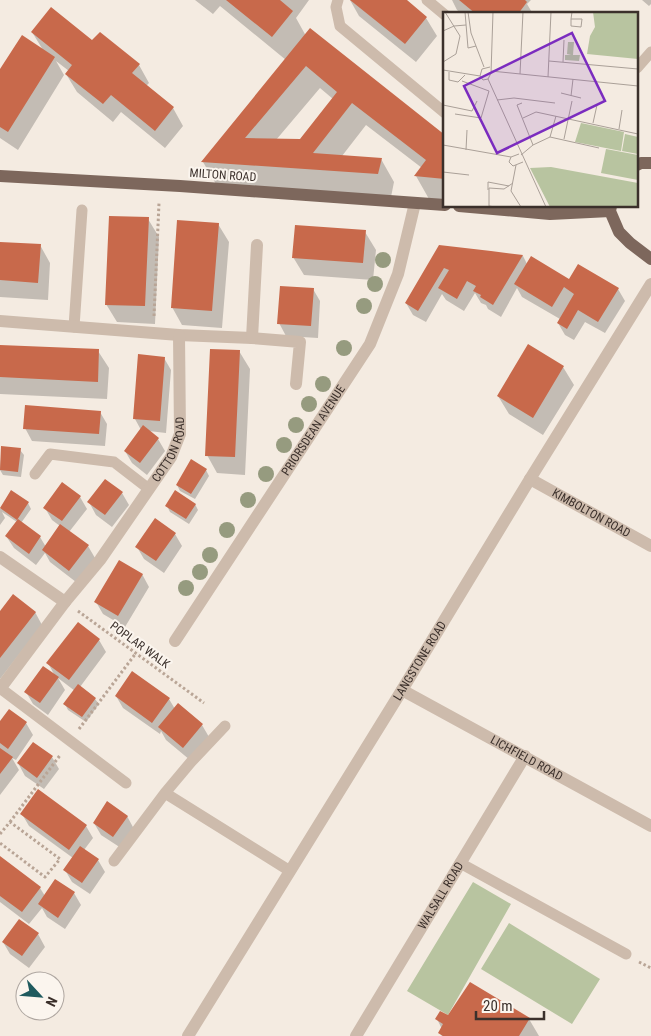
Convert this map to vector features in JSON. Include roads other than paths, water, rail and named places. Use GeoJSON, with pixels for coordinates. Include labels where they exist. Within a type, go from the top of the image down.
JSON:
{"type":"FeatureCollection","features":[{"type":"Feature","properties":{"kind":"main road"},"geometry":{"type":"LineString","coordinates":[[638,164],[651,163]]}},
{"type":"Feature","properties":{"kind":"main road","name":"MILTON ROAD"},"geometry":{"type":"LineString","coordinates":[[0,176],[160,184],[443,205]]}},
{"type":"Feature","properties":{"kind":"main road"},"geometry":{"type":"LineString","coordinates":[[482,208],[550,214],[611,209],[619,232],[651,259]]}},
{"type":"Feature","properties":{"kind":"street","name":"PRIORSDEAN AVENUE"},"geometry":{"type":"LineString","coordinates":[[175,641],[370,344],[398,274],[415,202]]}},
{"type":"Feature","properties":{"kind":"street"},"geometry":{"type":"LineString","coordinates":[[252,338],[257,246]]}},
{"type":"Feature","properties":{"kind":"street","name":"LANGSTONE ROAD"},"geometry":{"type":"LineString","coordinates":[[188,1036],[651,284]]}},
{"type":"Feature","properties":{"kind":"street"},"geometry":{"type":"LineString","coordinates":[[0,321],[300,342],[296,384]]}},
{"type":"Feature","properties":{"kind":"street","name":"COTTON ROAD"},"geometry":{"type":"LineString","coordinates":[[0,688],[65,602],[100,560],[171,457],[180,434],[179,335]]}},
{"type":"Feature","properties":{"kind":"street","name":"KIMBOLTON ROAD"},"geometry":{"type":"LineString","coordinates":[[530,479],[651,546]]}},
{"type":"Feature","properties":{"kind":"street"},"geometry":{"type":"LineString","coordinates":[[0,557],[65,602]]}},
{"type":"Feature","properties":{"kind":"street","name":"LICHFIELD ROAD"},"geometry":{"type":"LineString","coordinates":[[402,690],[651,826]]}},
{"type":"Feature","properties":{"kind":"street","name":"WALSALL ROAD"},"geometry":{"type":"LineString","coordinates":[[356,1036],[524,756]]}},
{"type":"Feature","properties":{"kind":"lane"},"geometry":{"type":"LineString","coordinates":[[338,0],[336,7],[340,26],[443,111]]}},
{"type":"Feature","properties":{"kind":"lane"},"geometry":{"type":"LineString","coordinates":[[427,0],[443,13]]}},
{"type":"Feature","properties":{"kind":"lane"},"geometry":{"type":"LineString","coordinates":[[638,67],[651,52]]}},
{"type":"Feature","properties":{"kind":"lane"},"geometry":{"type":"LineString","coordinates":[[74,327],[82,210]]}},
{"type":"Feature","properties":{"kind":"lane"},"geometry":{"type":"LineString","coordinates":[[35,474],[50,454],[114,462],[149,489]]}},
{"type":"Feature","properties":{"kind":"lane"},"geometry":{"type":"LineString","coordinates":[[0,688],[126,783]]}},
{"type":"Feature","properties":{"kind":"lane"},"geometry":{"type":"LineString","coordinates":[[114,861],[165,792],[225,726]]}},
{"type":"Feature","properties":{"kind":"lane"},"geometry":{"type":"LineString","coordinates":[[165,792],[290,871]]}},
{"type":"Feature","properties":{"kind":"lane"},"geometry":{"type":"LineString","coordinates":[[460,863],[626,954]]}}]}
